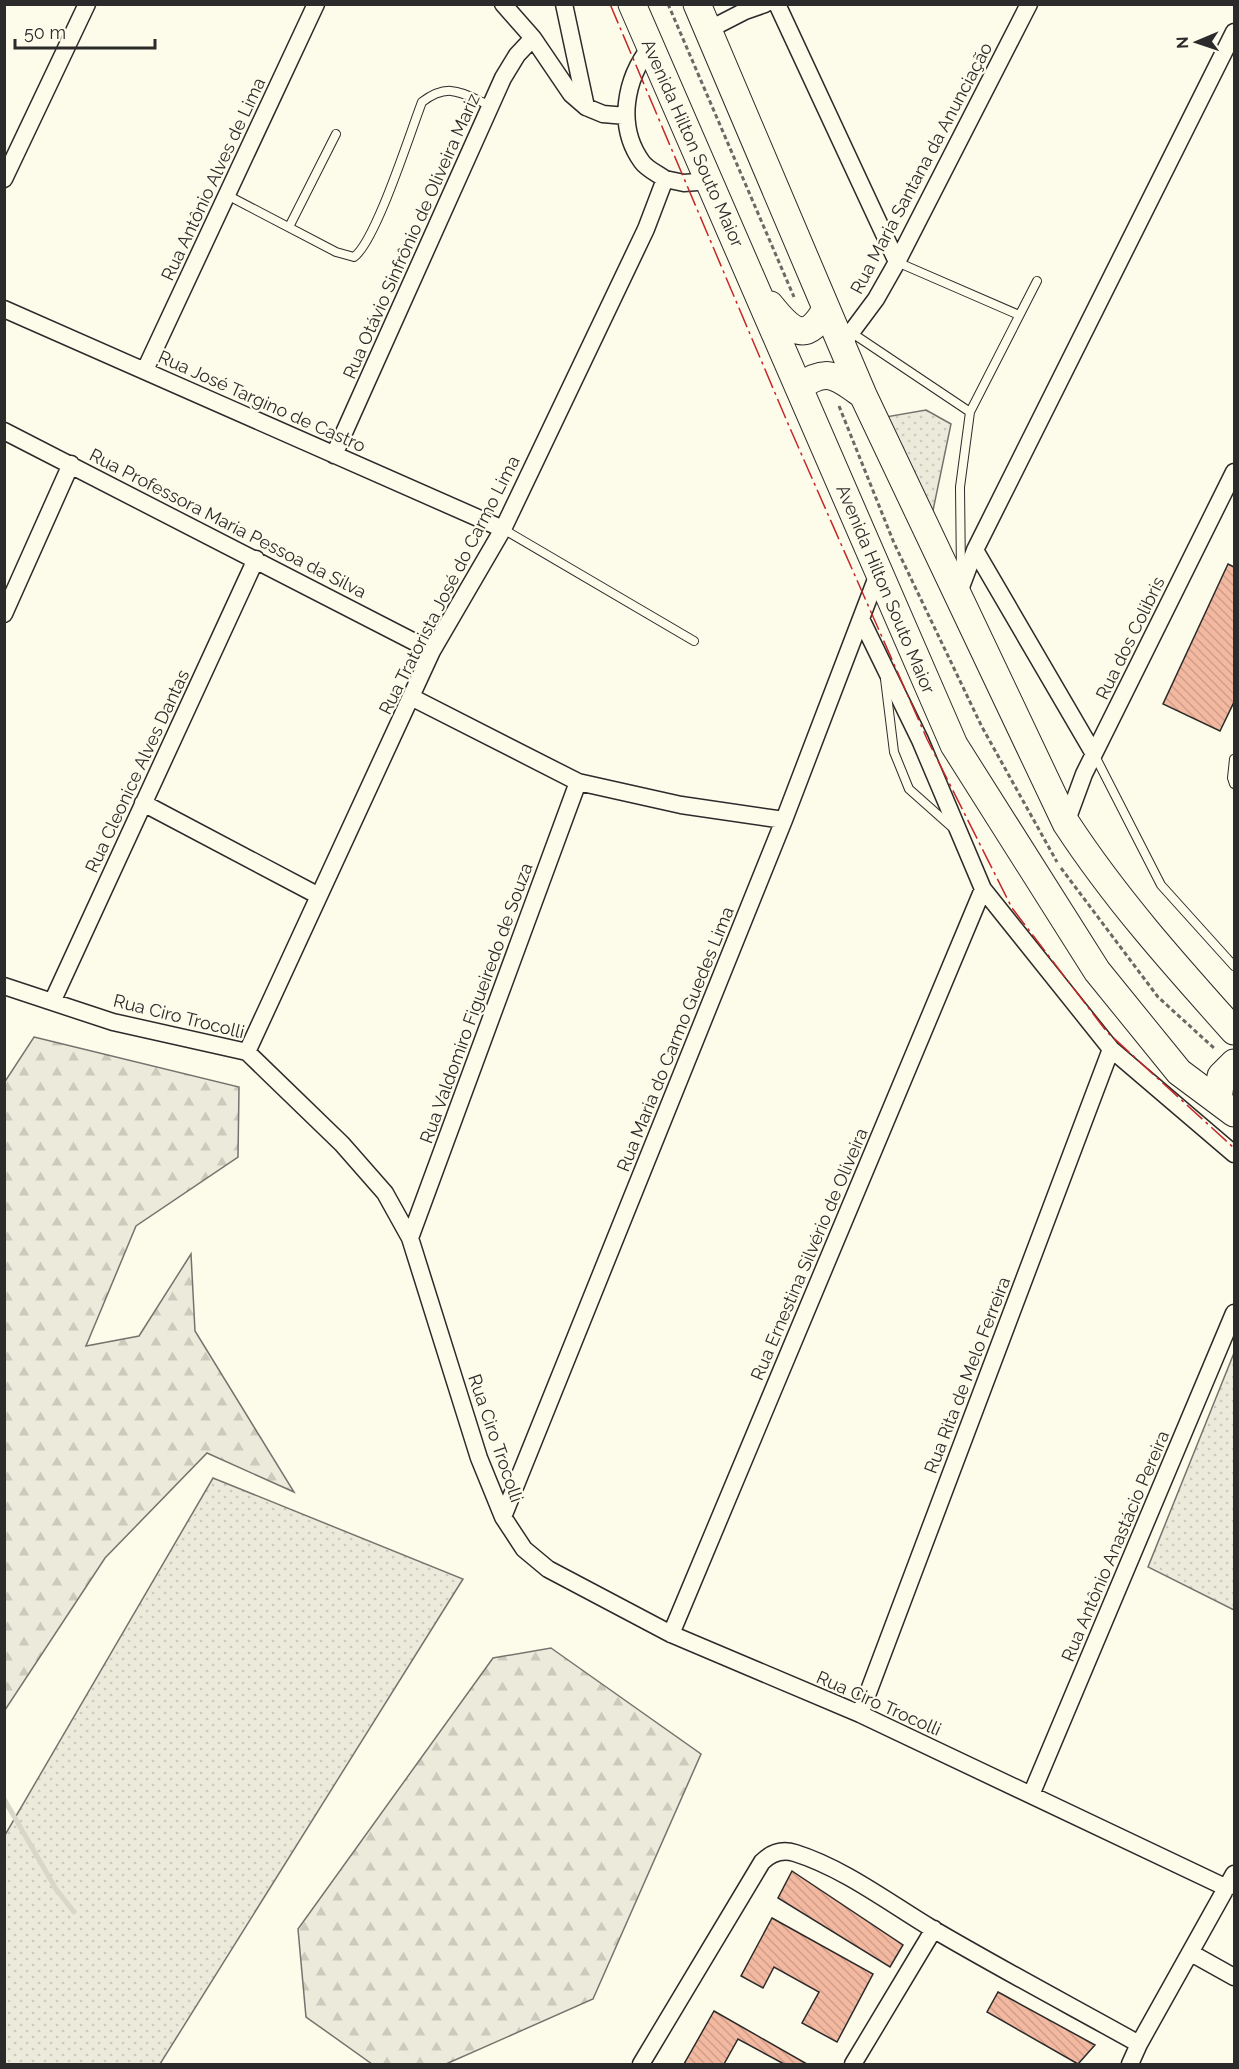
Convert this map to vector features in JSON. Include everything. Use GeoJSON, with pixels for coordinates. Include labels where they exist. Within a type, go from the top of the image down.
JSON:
{"type":"FeatureCollection","features":[{"type":"Feature","properties":{"kind":"main road","name":"Avenida Hilton Souto Maior"},"geometry":{"type":"LineString","coordinates":[[632,4],[760,292],[878,574],[954,745],[1096,971],[1179,1072],[1226,1107]]}},
{"type":"Feature","properties":{"kind":"main road"},"geometry":{"type":"LineString","coordinates":[[697,4],[826,309],[846,340],[862,395],[959,588],[1065,823],[1099,874],[1153,940],[1234,1031]]}},
{"type":"Feature","properties":{"kind":"main road"},"geometry":{"type":"LineString","coordinates":[[760,292],[785,324],[793,330],[802,332],[812,328],[826,309]]}},
{"type":"Feature","properties":{"kind":"main road"},"geometry":{"type":"LineString","coordinates":[[800,387],[814,377],[826,374],[843,381],[862,395]]}},
{"type":"Feature","properties":{"kind":"main road"},"geometry":{"type":"LineString","coordinates":[[1226,1107],[1221,1076],[1234,1063]]}},
{"type":"Feature","properties":{"kind":"street"},"geometry":{"type":"LineString","coordinates":[[4,179],[87,4]]}},
{"type":"Feature","properties":{"kind":"street","name":"Rua Antônio Alves de Lima"},"geometry":{"type":"LineString","coordinates":[[145,370],[316,4]]}},
{"type":"Feature","properties":{"kind":"street"},"geometry":{"type":"LineString","coordinates":[[503,4],[533,38],[570,94],[586,107],[603,114],[626,116]]}},
{"type":"Feature","properties":{"kind":"street"},"geometry":{"type":"LineString","coordinates":[[564,4],[586,107]]}},
{"type":"Feature","properties":{"kind":"street"},"geometry":{"type":"LineString","coordinates":[[708,30],[743,8],[765,4]]}},
{"type":"Feature","properties":{"kind":"street"},"geometry":{"type":"LineString","coordinates":[[777,4],[897,262]]}},
{"type":"Feature","properties":{"kind":"street","name":"Rua Maria Santana da Anunciação"},"geometry":{"type":"LineString","coordinates":[[846,340],[897,262],[1029,4]]}},
{"type":"Feature","properties":{"kind":"street"},"geometry":{"type":"LineString","coordinates":[[959,588],[975,550],[1234,32]]}},
{"type":"Feature","properties":{"kind":"street","name":"Rua Otávio Sinfrônio de Oliveira Mariz"},"geometry":{"type":"LineString","coordinates":[[334,455],[491,106],[517,55],[533,38]]}},
{"type":"Feature","properties":{"kind":"street"},"geometry":{"type":"LineString","coordinates":[[651,46],[638,63],[628,87],[626,116],[632,142],[643,164],[665,179],[684,183],[710,181]]}},
{"type":"Feature","properties":{"kind":"street","name":"Rua Tratorista José do Carmo Lima"},"geometry":{"type":"LineString","coordinates":[[247,1052],[432,651],[503,529],[646,230],[665,179]]}},
{"type":"Feature","properties":{"kind":"street","name":"Rua José Targino de Castro"},"geometry":{"type":"LineString","coordinates":[[4,309],[503,529]]}},
{"type":"Feature","properties":{"kind":"street","name":"Rua Professora Maria Pessoa da Silva"},"geometry":{"type":"LineString","coordinates":[[4,431],[432,651]]}},
{"type":"Feature","properties":{"kind":"street"},"geometry":{"type":"LineString","coordinates":[[4,614],[71,464]]}},
{"type":"Feature","properties":{"kind":"street","name":"Rua dos Colibris"},"geometry":{"type":"LineString","coordinates":[[1065,823],[1094,754],[1234,472]]}},
{"type":"Feature","properties":{"kind":"street"},"geometry":{"type":"LineString","coordinates":[[975,550],[1094,754]]}},
{"type":"Feature","properties":{"kind":"street","name":"Rua Cleonice Alves Dantas"},"geometry":{"type":"LineString","coordinates":[[52,1000],[256,559]]}},
{"type":"Feature","properties":{"kind":"street","name":"Rua Maria do Carmo Guedes Lima"},"geometry":{"type":"LineString","coordinates":[[503,1517],[784,820],[862,621],[878,574]]}},
{"type":"Feature","properties":{"kind":"street","name":"Avenida Hilton Souto Maior"},"geometry":{"type":"LineString","coordinates":[[862,621],[920,740],[983,889],[1111,1049],[1234,1154]]}},
{"type":"Feature","properties":{"kind":"street"},"geometry":{"type":"LineString","coordinates":[[411,697],[578,782],[681,805],[784,820]]}},
{"type":"Feature","properties":{"kind":"street","name":"Rua Valdomiro Figueiredo de Souza"},"geometry":{"type":"LineString","coordinates":[[410,1238],[578,782]]}},
{"type":"Feature","properties":{"kind":"street"},"geometry":{"type":"LineString","coordinates":[[143,803],[319,896]]}},
{"type":"Feature","properties":{"kind":"street","name":"Rua Ernestina Silvério de Oliveira"},"geometry":{"type":"LineString","coordinates":[[671,1634],[983,889]]}},
{"type":"Feature","properties":{"kind":"street","name":"Rua Ciro Trocolli"},"geometry":{"type":"LineString","coordinates":[[4,986],[113,1022],[247,1052],[298,1099],[349,1152],[385,1193],[410,1238],[479,1458],[503,1517],[524,1550],[548,1569],[671,1634],[860,1714],[1031,1795],[1231,1881]]}},
{"type":"Feature","properties":{"kind":"street","name":"Rua Rita de Melo Ferreira"},"geometry":{"type":"LineString","coordinates":[[860,1714],[1111,1049]]}},
{"type":"Feature","properties":{"kind":"street","name":"Rua Antônio Anastácio Pereira"},"geometry":{"type":"LineString","coordinates":[[1031,1795],[1234,1313]]}},
{"type":"Feature","properties":{"kind":"street"},"geometry":{"type":"LineString","coordinates":[[641,2064],[762,1862],[770,1854],[792,1852],[823,1864],[1139,2044]]}},
{"type":"Feature","properties":{"kind":"street"},"geometry":{"type":"LineString","coordinates":[[1130,2064],[1231,1881]]}},
{"type":"Feature","properties":{"kind":"street"},"geometry":{"type":"LineString","coordinates":[[853,2064],[934,1929]]}},
{"type":"Feature","properties":{"kind":"street"},"geometry":{"type":"LineString","coordinates":[[1191,1953],[1234,1977]]}},
{"type":"Feature","properties":{"kind":"lane"},"geometry":{"type":"LineString","coordinates":[[227,195],[336,252],[354,257],[361,252],[376,220],[422,102],[437,91],[451,89],[491,106]]}},
{"type":"Feature","properties":{"kind":"lane"},"geometry":{"type":"LineString","coordinates":[[289,227],[336,134]]}},
{"type":"Feature","properties":{"kind":"lane"},"geometry":{"type":"LineString","coordinates":[[897,262],[1019,315]]}},
{"type":"Feature","properties":{"kind":"lane"},"geometry":{"type":"LineString","coordinates":[[959,588],[960,487],[970,412],[1037,281]]}},
{"type":"Feature","properties":{"kind":"lane"},"geometry":{"type":"LineString","coordinates":[[846,340],[970,412]]}},
{"type":"Feature","properties":{"kind":"lane"},"geometry":{"type":"LineString","coordinates":[[503,529],[694,642]]}},
{"type":"Feature","properties":{"kind":"lane"},"geometry":{"type":"LineString","coordinates":[[883,664],[894,752],[909,789],[961,835]]}},
{"type":"Feature","properties":{"kind":"lane"},"geometry":{"type":"LineString","coordinates":[[1094,754],[1161,885],[1234,966]]}},
{"type":"Feature","properties":{"kind":"lane"},"geometry":{"type":"LineString","coordinates":[[1234,759],[1232,778],[1234,784]]}},
{"type":"Feature","properties":{"kind":"green space"},"geometry":{"type":"Polygon","coordinates":[[[926,410],[951,424],[926,544],[874,419],[926,410]]]}},
{"type":"Feature","properties":{"kind":"green space"},"geometry":{"type":"Polygon","coordinates":[[[34,1037],[239,1087],[238,1157],[136,1226],[86,1346],[139,1336],[191,1254],[195,1331],[294,1492],[207,1453],[105,1558],[5,1710],[4,1083],[34,1037]]]}},
{"type":"Feature","properties":{"kind":"green space"},"geometry":{"type":"Polygon","coordinates":[[[1234,1353],[1234,1610],[1148,1567],[1234,1353]]]}},
{"type":"Feature","properties":{"kind":"green space"},"geometry":{"type":"Polygon","coordinates":[[[213,1478],[463,1579],[160,2064],[5,2064],[5,1835],[213,1478]]]}},
{"type":"Feature","properties":{"kind":"green space"},"geometry":{"type":"Polygon","coordinates":[[[551,1648],[701,1754],[593,1999],[446,2064],[372,2064],[306,2017],[298,1929],[493,1658],[551,1648]]]}},
{"type":"Feature","properties":{"kind":"building"},"geometry":{"type":"Polygon","coordinates":[[[1228,564],[1234,567],[1234,702],[1220,731],[1163,704],[1228,564]]]}},
{"type":"Feature","properties":{"kind":"building"},"geometry":{"type":"Polygon","coordinates":[[[792,1871],[903,1945],[890,1967],[778,1898],[792,1871]]]}},
{"type":"Feature","properties":{"kind":"building"},"geometry":{"type":"Polygon","coordinates":[[[772,1918],[873,1974],[837,2042],[802,2023],[819,1992],[774,1967],[763,1988],[741,1976],[772,1918]]]}},
{"type":"Feature","properties":{"kind":"building"},"geometry":{"type":"Polygon","coordinates":[[[998,1992],[1095,2045],[1078,2064],[987,2012],[998,1992]]]}},
{"type":"Feature","properties":{"kind":"building"},"geometry":{"type":"Polygon","coordinates":[[[714,2011],[807,2064],[784,2064],[738,2039],[724,2064],[684,2064],[714,2011]]]}},
{"type":"Feature","properties":{"kind":"waterway"},"geometry":{"type":"LineString","coordinates":[[4,1799],[56,1889],[74,1912]]}},
{"type":"Feature","properties":{"kind":"power"},"geometry":{"type":"LineString","coordinates":[[610,4],[789,426],[927,739],[1012,908],[1107,1032],[1234,1148]]}}]}
